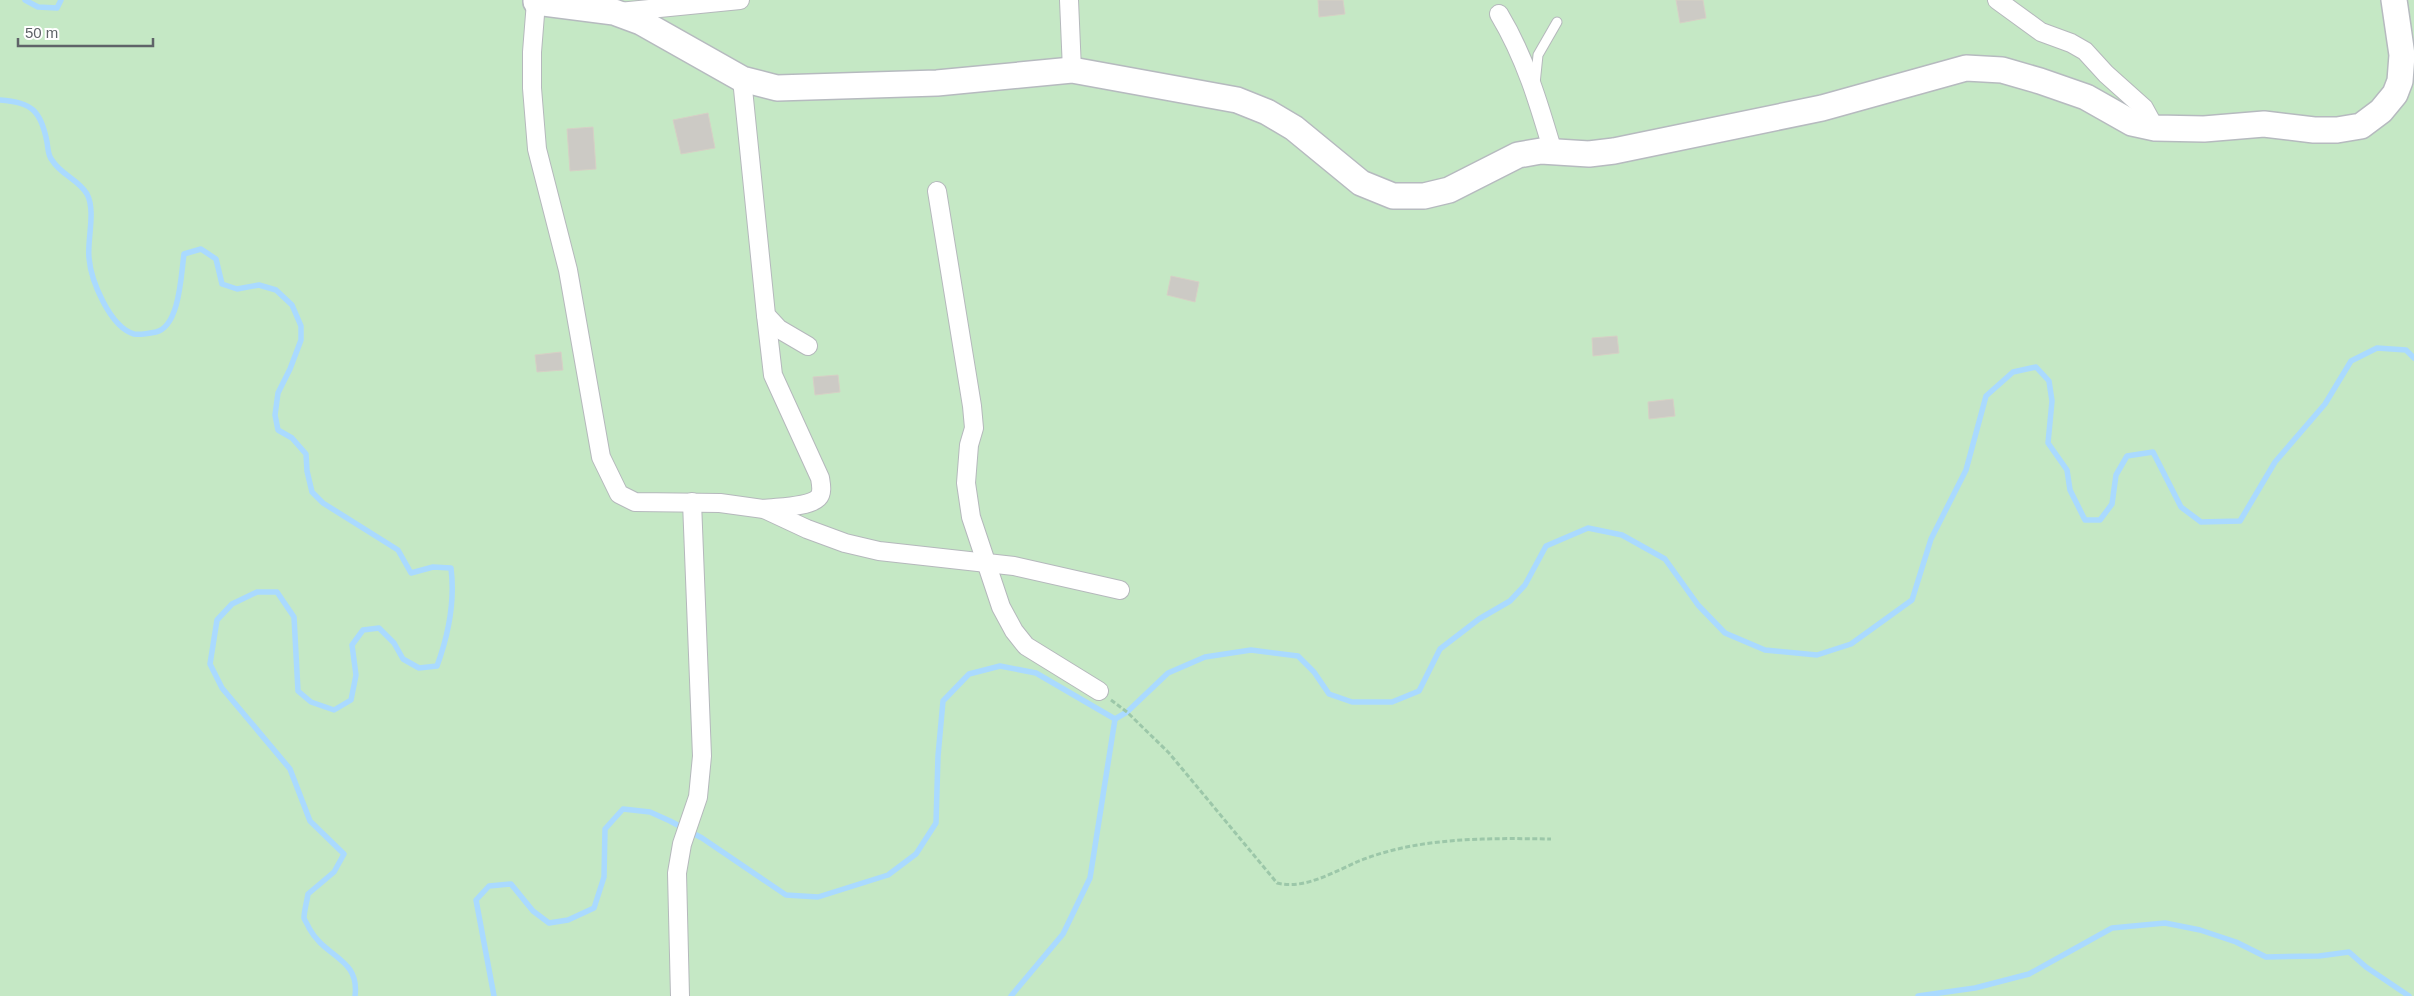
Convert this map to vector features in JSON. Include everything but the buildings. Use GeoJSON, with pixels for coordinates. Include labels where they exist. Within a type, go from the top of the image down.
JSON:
{"type":"FeatureCollection","features":[{"type":"Feature","properties":{"kind":"street"},"geometry":{"type":"LineString","coordinates":[[614,12],[740,0]]}},
{"type":"Feature","properties":{"kind":"street"},"geometry":{"type":"LineString","coordinates":[[1069,0],[1072,70]]}},
{"type":"Feature","properties":{"kind":"street"},"geometry":{"type":"LineString","coordinates":[[1997,0],[2040,32],[2071,43],[2085,51],[2106,74],[2144,108],[2155,128]]}},
{"type":"Feature","properties":{"kind":"street"},"geometry":{"type":"LineString","coordinates":[[742,78],[773,375],[820,478],[821,492],[819,498],[809,504],[764,509],[692,502],[635,502],[619,494],[601,458],[568,270],[537,149],[532,88],[532,52],[536,1],[614,12],[641,22],[742,78],[777,88],[937,83],[1072,70],[1186,90],[1245,103],[1267,112],[1294,128],[1361,182],[1393,196],[1424,196],[1449,190],[1518,155],[1541,151],[1589,154],[1662,141],[1822,108],[1966,68],[2002,70],[2040,81],[2086,97],[2132,123],[2155,128],[2204,129],[2264,124],[2314,130],[2337,130],[2361,126],[2381,111],[2395,94],[2400,81],[2402,55],[2394,0]]}},
{"type":"Feature","properties":{"kind":"street"},"geometry":{"type":"LineString","coordinates":[[1499,14],[1516,43],[1553,152]]}},
{"type":"Feature","properties":{"kind":"street"},"geometry":{"type":"LineString","coordinates":[[937,192],[972,406],[974,428],[969,445],[966,484],[971,517],[1001,607],[1014,632],[1026,646],[1099,691]]}},
{"type":"Feature","properties":{"kind":"street"},"geometry":{"type":"LineString","coordinates":[[766,315],[778,329],[808,346]]}},
{"type":"Feature","properties":{"kind":"street"},"geometry":{"type":"LineString","coordinates":[[680,996],[677,873],[682,844],[698,797],[702,756],[692,502]]}},
{"type":"Feature","properties":{"kind":"street"},"geometry":{"type":"LineString","coordinates":[[764,509],[807,529],[845,543],[880,551],[1014,566],[1120,590]]}},
{"type":"Feature","properties":{"kind":"lane"},"geometry":{"type":"LineString","coordinates":[[1534,92],[1538,55],[1557,22]]}},
{"type":"Feature","properties":{"kind":"path"},"geometry":{"type":"LineString","coordinates":[[1099,691],[1127,712],[1169,753],[1277,883],[1290,887],[1317,879],[1377,854],[1423,843],[1550,839]]}},
{"type":"Feature","properties":{"kind":"green space"},"geometry":{"type":"Polygon","coordinates":[[[0,0],[2414,0],[2414,996],[0,996],[0,0]]]}},
{"type":"Feature","properties":{"kind":"waterway"},"geometry":{"type":"LineString","coordinates":[[25,0],[38,7],[57,8],[61,0]]}},
{"type":"Feature","properties":{"kind":"waterway"},"geometry":{"type":"LineString","coordinates":[[0,100],[20,103],[33,110],[42,123],[51,158],[60,170],[79,184],[87,194],[91,209],[89,251],[91,268],[103,302],[117,322],[125,330],[134,334],[156,332],[164,328],[175,310],[184,254],[201,249],[216,259],[222,284],[237,289],[259,285],[276,290],[292,305],[301,326],[301,340],[278,393],[275,415],[278,430],[292,438],[306,454],[307,471],[312,492],[323,503],[398,550],[411,573],[433,567],[451,568],[450,618],[437,666],[419,668],[403,659],[394,643],[379,628],[363,630],[352,645],[356,675],[351,700],[334,710],[311,702],[298,691],[294,617],[277,592],[257,592],[232,604],[217,620],[210,664],[222,688],[290,769],[310,821],[344,854],[334,872],[308,894],[304,918],[316,938],[347,966],[355,983],[355,996]]}},
{"type":"Feature","properties":{"kind":"waterway"},"geometry":{"type":"LineString","coordinates":[[1115,719],[1127,712],[1168,673],[1205,657],[1251,650],[1298,656],[1314,672],[1329,694],[1352,702],[1392,702],[1419,691],[1440,649],[1479,619],[1510,601],[1525,585],[1546,546],[1588,528],[1622,535],[1665,559],[1698,605],[1725,633],[1765,650],[1817,655],[1851,644],[1912,600],[1931,539],[1966,470],[1986,396],[2013,372],[2036,367],[2049,381],[2052,401],[2048,443],[2067,470],[2070,490],[2085,520],[2100,520],[2112,504],[2116,475],[2127,456],[2153,452],[2181,507],[2201,522],[2240,521],[2275,462],[2325,404],[2351,361],[2377,348],[2406,350],[2414,358]]}},
{"type":"Feature","properties":{"kind":"waterway"},"geometry":{"type":"LineString","coordinates":[[494,996],[476,900],[489,886],[511,884],[533,911],[549,923],[568,920],[594,908],[604,877],[605,829],[623,809],[650,812],[670,821],[702,838],[786,895],[818,897],[888,875],[916,854],[936,823],[938,756],[943,701],[969,674],[1000,666],[1036,673],[1115,719]]}},
{"type":"Feature","properties":{"kind":"waterway"},"geometry":{"type":"LineString","coordinates":[[1011,996],[1063,934],[1090,878],[1115,719]]}},
{"type":"Feature","properties":{"kind":"waterway"},"geometry":{"type":"LineString","coordinates":[[1918,996],[1975,988],[2029,974],[2112,928],[2165,923],[2200,930],[2236,942],[2266,957],[2319,956],[2349,952],[2366,967],[2409,996]]}}]}
